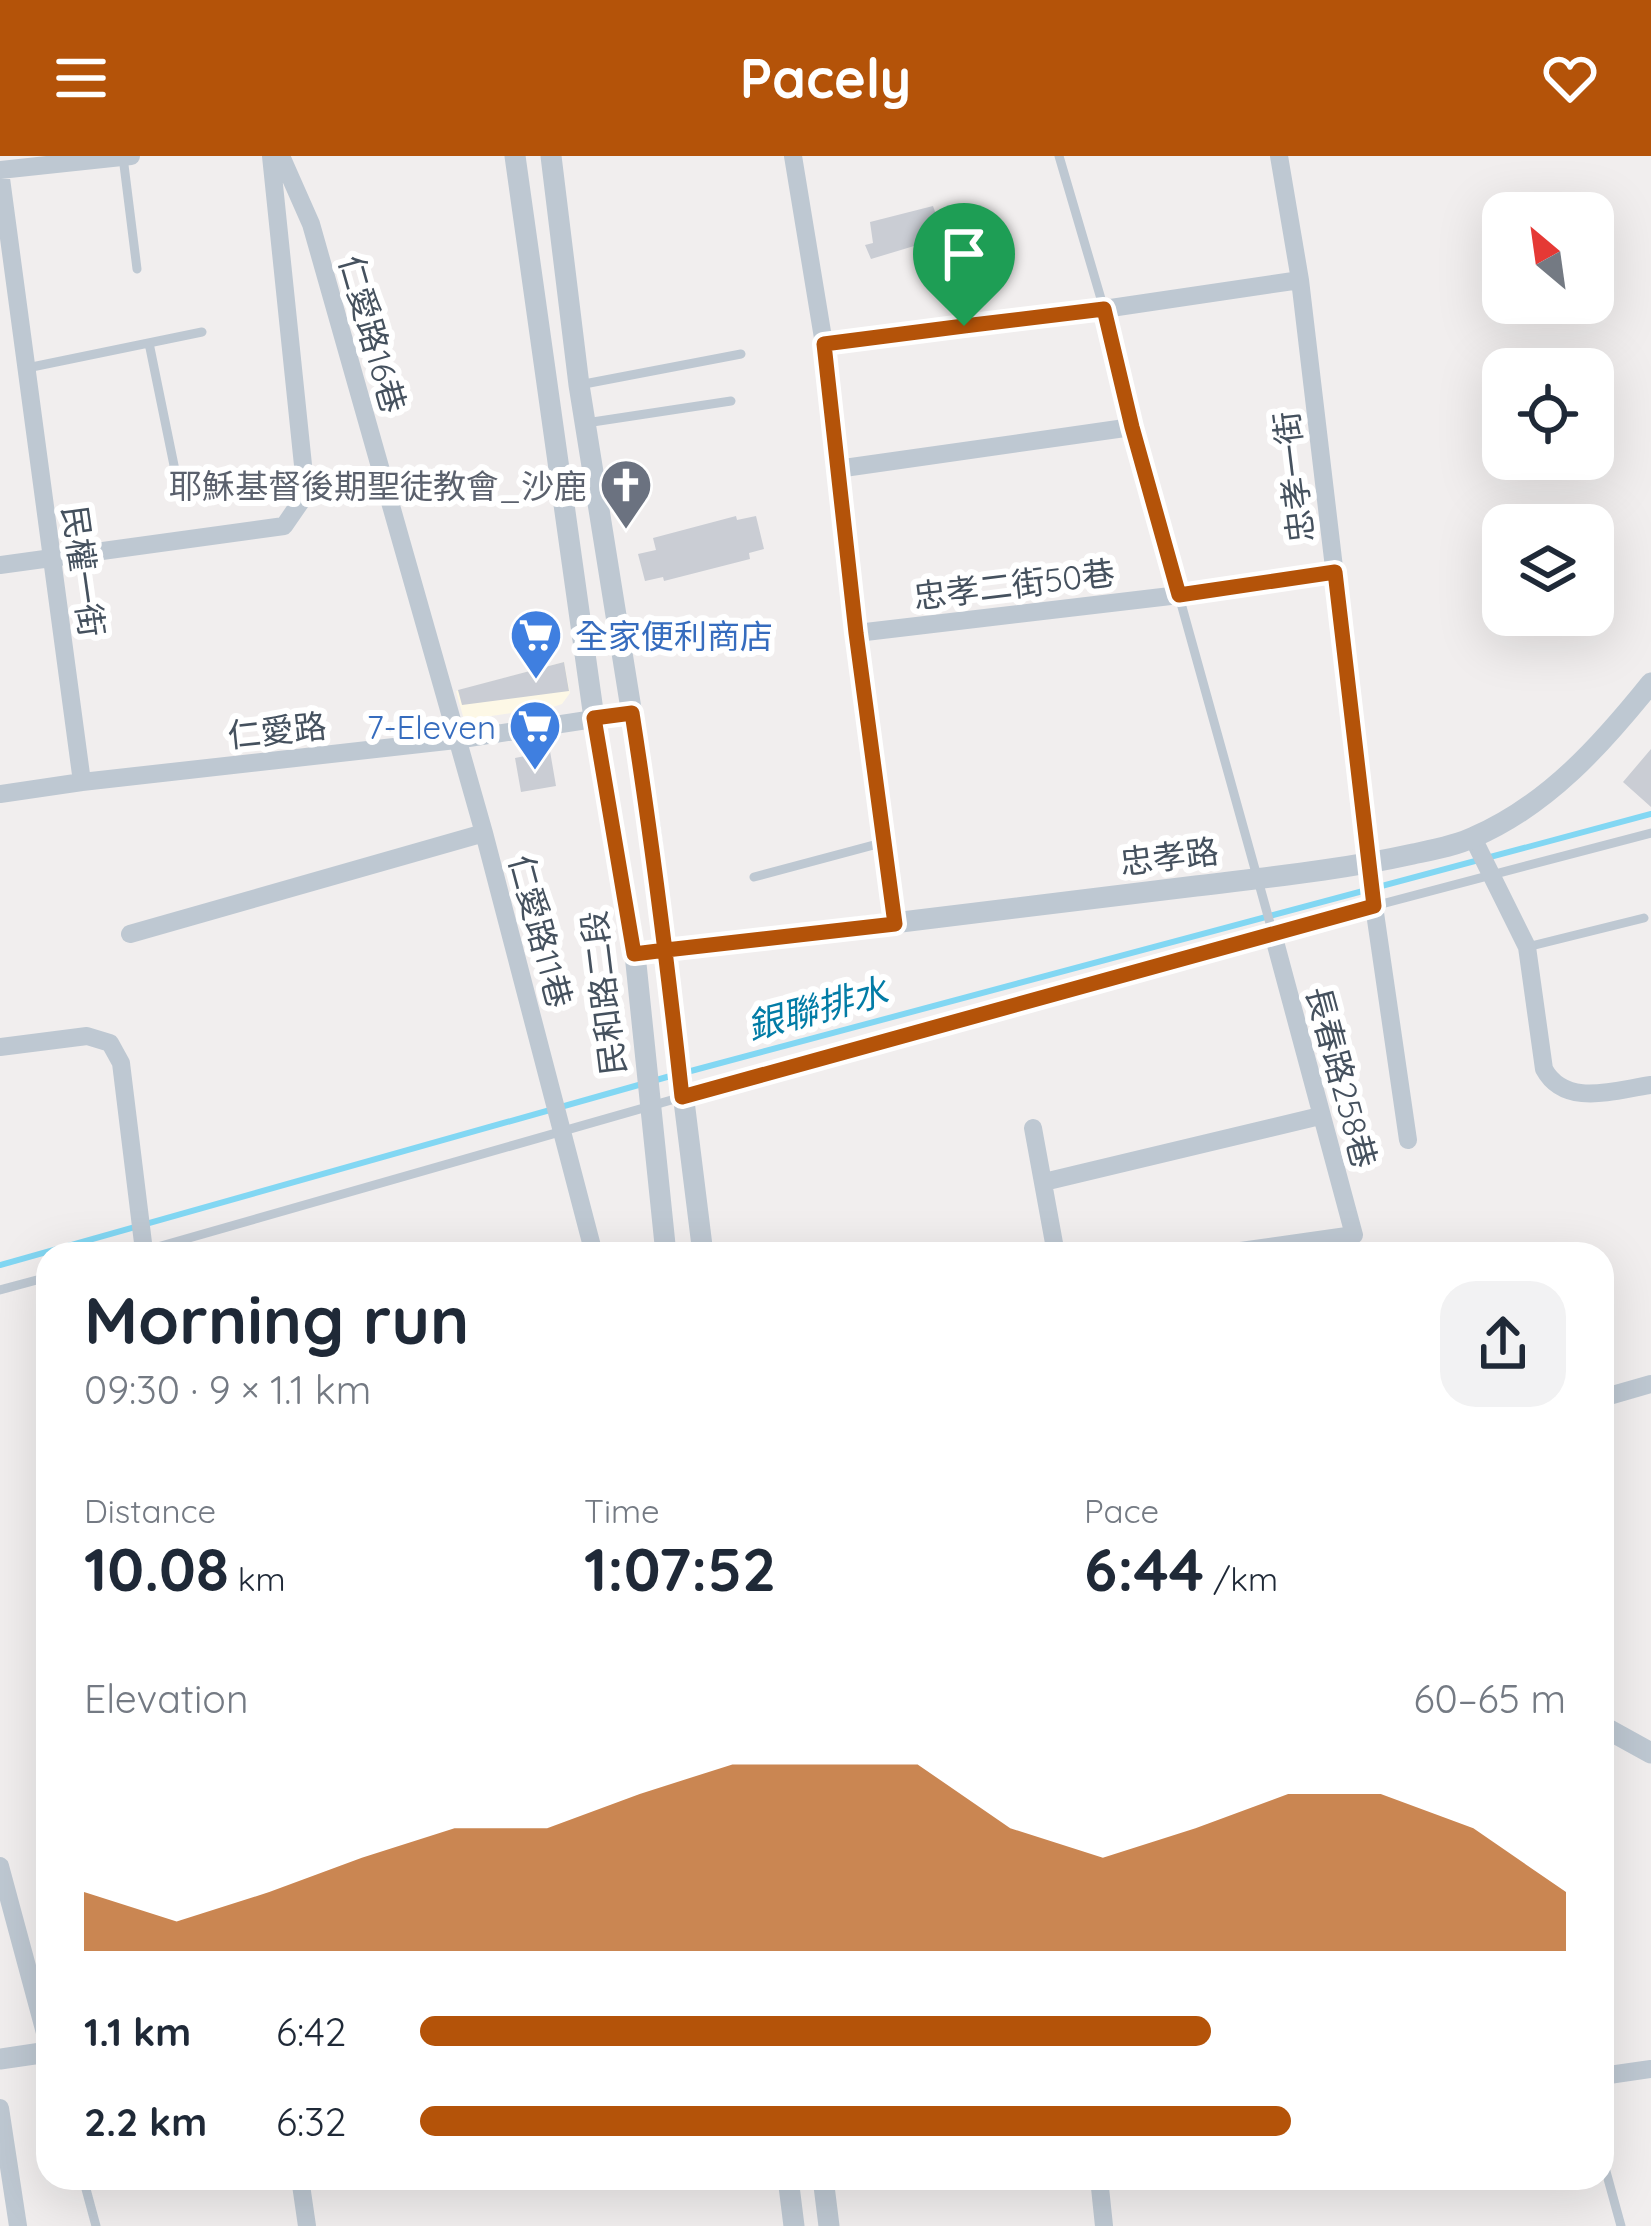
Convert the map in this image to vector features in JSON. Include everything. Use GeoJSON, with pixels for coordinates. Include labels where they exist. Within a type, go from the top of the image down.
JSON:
{"type":"FeatureCollection","features":[{"type":"Feature","properties":{"kind":"street"},"geometry":{"type":"LineString","coordinates":[[0,565],[284,526],[305,494],[271,156]]}},
{"type":"Feature","properties":{"kind":"street","name":"仁愛路16巷"},"geometry":{"type":"LineString","coordinates":[[281,156],[311,224],[456,740]]}},
{"type":"Feature","properties":{"kind":"street","name":"民和路二段"},"geometry":{"type":"LineString","coordinates":[[515,156],[594,718],[634,954],[665,1242]]}},
{"type":"Feature","properties":{"kind":"street","name":"民和路二段"},"geometry":{"type":"LineString","coordinates":[[551,156],[579,385],[666,950],[701,1242]]}},
{"type":"Feature","properties":{"kind":"street"},"geometry":{"type":"LineString","coordinates":[[793,156],[824,344],[895,924]]}},
{"type":"Feature","properties":{"kind":"street","name":"忠孝一街"},"geometry":{"type":"LineString","coordinates":[[1279,156],[1300,280],[1374,906],[1408,1140]]}},
{"type":"Feature","properties":{"kind":"street","name":"民權一街"},"geometry":{"type":"LineString","coordinates":[[82,782],[27,368],[9,312],[0,171],[127,157]]}},
{"type":"Feature","properties":{"kind":"street"},"geometry":{"type":"LineString","coordinates":[[824,344],[1300,280]]}},
{"type":"Feature","properties":{"kind":"street"},"geometry":{"type":"LineString","coordinates":[[837,469],[1132,427]]}},
{"type":"Feature","properties":{"kind":"street","name":"忠孝二街50巷"},"geometry":{"type":"LineString","coordinates":[[856,633],[1335,572]]}},
{"type":"Feature","properties":{"kind":"street","name":"忠孝路"},"geometry":{"type":"LineString","coordinates":[[634,954],[1370,864],[1473,838],[1566,778],[1607,738],[1651,683]]}},
{"type":"Feature","properties":{"kind":"street","name":"仁愛路"},"geometry":{"type":"LineString","coordinates":[[0,794],[456,740],[632,713]]}},
{"type":"Feature","properties":{"kind":"street","name":"仁愛路11巷"},"geometry":{"type":"LineString","coordinates":[[456,740],[591,1242]]}},
{"type":"Feature","properties":{"kind":"street","name":"仁愛路11巷"},"geometry":{"type":"LineString","coordinates":[[130,934],[484,833]]}},
{"type":"Feature","properties":{"kind":"street"},"geometry":{"type":"LineString","coordinates":[[1473,838],[1526,946],[1544,1069],[1556,1085],[1575,1095],[1651,1085]]}},
{"type":"Feature","properties":{"kind":"street","name":"長春路258巷"},"geometry":{"type":"LineString","coordinates":[[1274,934],[1356,1242]]}},
{"type":"Feature","properties":{"kind":"street"},"geometry":{"type":"LineString","coordinates":[[0,1047],[87,1036],[110,1043],[121,1064],[140,1242]]}},
{"type":"Feature","properties":{"kind":"street"},"geometry":{"type":"LineString","coordinates":[[1044,1182],[1320,1116]]}},
{"type":"Feature","properties":{"kind":"street"},"geometry":{"type":"LineString","coordinates":[[1033,1128],[1054,1242]]}},
{"type":"Feature","properties":{"kind":"street"},"geometry":{"type":"LineString","coordinates":[[1614,1395],[1651,1384]]}},
{"type":"Feature","properties":{"kind":"street"},"geometry":{"type":"LineString","coordinates":[[1614,1733],[1651,1753]]}},
{"type":"Feature","properties":{"kind":"street"},"geometry":{"type":"LineString","coordinates":[[0,1866],[36,2002]]}},
{"type":"Feature","properties":{"kind":"street"},"geometry":{"type":"LineString","coordinates":[[0,2059],[36,2051]]}},
{"type":"Feature","properties":{"kind":"street"},"geometry":{"type":"LineString","coordinates":[[1614,2074],[1651,2069]]}},
{"type":"Feature","properties":{"kind":"street"},"geometry":{"type":"LineString","coordinates":[[0,2108],[18,2226]]}},
{"type":"Feature","properties":{"kind":"street"},"geometry":{"type":"LineString","coordinates":[[302,2190],[307,2226]]}},
{"type":"Feature","properties":{"kind":"street"},"geometry":{"type":"LineString","coordinates":[[790,2190],[794,2226]]}},
{"type":"Feature","properties":{"kind":"street"},"geometry":{"type":"LineString","coordinates":[[824,2190],[829,2226]]}},
{"type":"Feature","properties":{"kind":"street"},"geometry":{"type":"LineString","coordinates":[[1100,2190],[1104,2226]]}},
{"type":"Feature","properties":{"kind":"lane"},"geometry":{"type":"LineString","coordinates":[[1059,156],[1274,934]]}},
{"type":"Feature","properties":{"kind":"lane","name":"民權一街"},"geometry":{"type":"LineString","coordinates":[[127,157],[137,269]]}},
{"type":"Feature","properties":{"kind":"lane"},"geometry":{"type":"LineString","coordinates":[[27,368],[202,332]]}},
{"type":"Feature","properties":{"kind":"lane"},"geometry":{"type":"LineString","coordinates":[[149,343],[177,480]]}},
{"type":"Feature","properties":{"kind":"lane"},"geometry":{"type":"LineString","coordinates":[[579,385],[741,354]]}},
{"type":"Feature","properties":{"kind":"lane"},"geometry":{"type":"LineString","coordinates":[[586,423],[731,401]]}},
{"type":"Feature","properties":{"kind":"lane"},"geometry":{"type":"LineString","coordinates":[[162,1242],[1651,833]]}},
{"type":"Feature","properties":{"kind":"lane"},"geometry":{"type":"LineString","coordinates":[[754,877],[885,842]]}},
{"type":"Feature","properties":{"kind":"lane"},"geometry":{"type":"LineString","coordinates":[[1526,946],[1644,918]]}},
{"type":"Feature","properties":{"kind":"lane"},"geometry":{"type":"LineString","coordinates":[[0,1290],[36,1280]]}},
{"type":"Feature","properties":{"kind":"lane"},"geometry":{"type":"LineString","coordinates":[[86,2190],[96,2226]]}},
{"type":"Feature","properties":{"kind":"lane"},"geometry":{"type":"LineString","coordinates":[[1612,2190],[1622,2226]]}},
{"type":"Feature","properties":{"kind":"shaded area"},"geometry":{"type":"Polygon","coordinates":[[[564,662],[570,693],[562,704],[464,720],[456,691],[564,662]]]}},
{"type":"Feature","properties":{"kind":"building"},"geometry":{"type":"Polygon","coordinates":[[[933,206],[944,237],[871,259],[865,245],[873,243],[870,222],[933,206]]]}},
{"type":"Feature","properties":{"kind":"building"},"geometry":{"type":"Polygon","coordinates":[[[736,516],[737,520],[756,516],[764,549],[749,553],[750,559],[664,581],[663,577],[645,581],[638,554],[656,550],[653,538],[736,516]]]}},
{"type":"Feature","properties":{"kind":"building","name":"全家便利商店"},"geometry":{"type":"Polygon","coordinates":[[[564,662],[569,691],[462,705],[458,690],[564,662]]]}},
{"type":"Feature","properties":{"kind":"building"},"geometry":{"type":"Polygon","coordinates":[[[1651,749],[1651,807],[1623,782],[1651,749]]]}},
{"type":"Feature","properties":{"kind":"building","name":"7-Eleven"},"geometry":{"type":"Polygon","coordinates":[[[550,751],[556,786],[521,792],[515,758],[550,751]]]}},
{"type":"Feature","properties":{"kind":"waterway","name":"銀聯排水"},"geometry":{"type":"LineString","coordinates":[[687,1072],[1651,814]]}},
{"type":"Feature","properties":{"kind":"waterway","name":"銀聯排水"},"geometry":{"type":"LineString","coordinates":[[82,1242],[674,1075]]}},
{"type":"Feature","properties":{"kind":"waterway","name":"銀聯排水"},"geometry":{"type":"LineString","coordinates":[[0,1265],[36,1255]]}},
{"type":"Feature","properties":{"kind":"place","name":"耶穌基督後期聖徒教會_沙鹿"},"geometry":{"type":"Point","coordinates":[626,531]}},
{"type":"Feature","properties":{"kind":"place","name":"全家便利商店"},"geometry":{"type":"Point","coordinates":[536,681]}},
{"type":"Feature","properties":{"kind":"place","name":"7-Eleven"},"geometry":{"type":"Point","coordinates":[535,772]}},
{"type":"Feature","properties":{"kind":"route"},"geometry":{"type":"LineString","coordinates":[[964,326],[824,344],[895,924],[666,950],[634,954],[594,718],[632,713],[650,826],[666,950],[682,1097],[1374,906],[1335,572],[1179,595],[1104,309],[964,326]]}}]}
